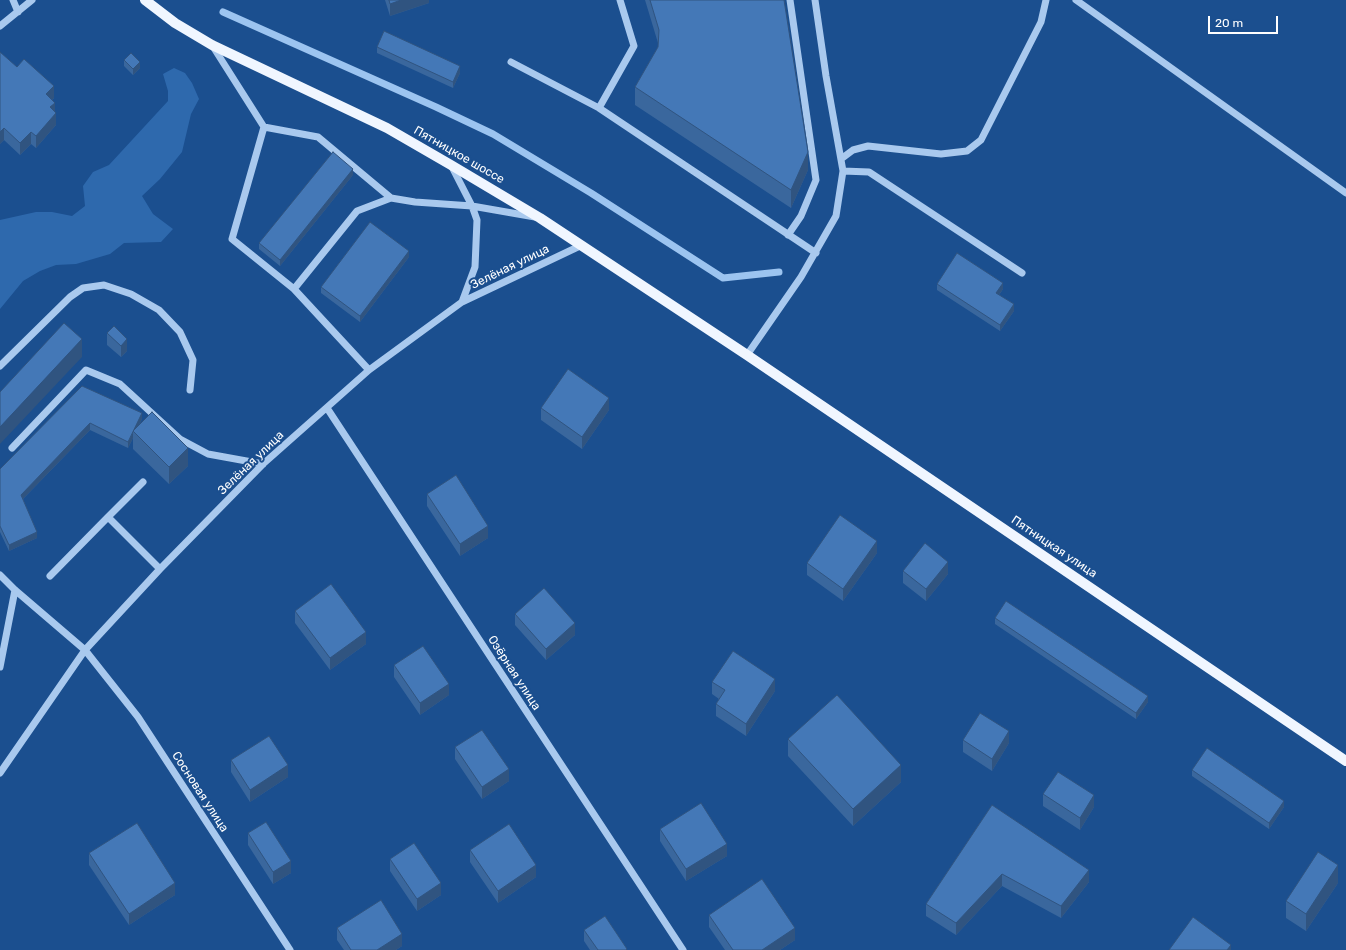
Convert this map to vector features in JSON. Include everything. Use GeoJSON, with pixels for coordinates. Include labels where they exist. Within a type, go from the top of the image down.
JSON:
{"type":"FeatureCollection","features":[{"type":"Feature","properties":{"kind":"main road","name":"Пятницкое шоссе"},"geometry":{"type":"LineString","coordinates":[[145,0],[175,23],[212,45],[387,128],[451,165],[540,218],[747,355]]}},
{"type":"Feature","properties":{"kind":"main road","name":"Пятницкая улица"},"geometry":{"type":"LineString","coordinates":[[747,355],[1346,761]]}},
{"type":"Feature","properties":{"kind":"street"},"geometry":{"type":"LineString","coordinates":[[13,0],[18,12]]}},
{"type":"Feature","properties":{"kind":"street"},"geometry":{"type":"LineString","coordinates":[[0,26],[32,0]]}},
{"type":"Feature","properties":{"kind":"street"},"geometry":{"type":"LineString","coordinates":[[599,108],[634,46],[620,0]]}},
{"type":"Feature","properties":{"kind":"street"},"geometry":{"type":"LineString","coordinates":[[788,235],[801,216],[816,180],[790,0]]}},
{"type":"Feature","properties":{"kind":"street"},"geometry":{"type":"LineString","coordinates":[[747,355],[801,277],[836,216],[843,171],[826,76],[815,0]]}},
{"type":"Feature","properties":{"kind":"street"},"geometry":{"type":"LineString","coordinates":[[841,159],[853,150],[868,146],[941,154],[967,151],[981,140],[1042,22],[1046,0]]}},
{"type":"Feature","properties":{"kind":"street"},"geometry":{"type":"LineString","coordinates":[[1076,0],[1346,193]]}},
{"type":"Feature","properties":{"kind":"street"},"geometry":{"type":"LineString","coordinates":[[212,45],[264,127],[318,137],[391,198]]}},
{"type":"Feature","properties":{"kind":"street"},"geometry":{"type":"LineString","coordinates":[[511,62],[599,108],[816,253]]}},
{"type":"Feature","properties":{"kind":"street"},"geometry":{"type":"LineString","coordinates":[[264,127],[232,239],[294,289],[369,370]]}},
{"type":"Feature","properties":{"kind":"street"},"geometry":{"type":"LineString","coordinates":[[451,165],[472,206],[477,220],[475,267],[462,302]]}},
{"type":"Feature","properties":{"kind":"street"},"geometry":{"type":"LineString","coordinates":[[843,171],[869,172],[1022,274]]}},
{"type":"Feature","properties":{"kind":"street"},"geometry":{"type":"LineString","coordinates":[[294,289],[357,211],[391,198],[415,202],[472,206],[540,218]]}},
{"type":"Feature","properties":{"kind":"street","name":"Зелёная улица"},"geometry":{"type":"LineString","coordinates":[[0,773],[85,650],[160,569],[264,464],[369,370],[462,302],[582,245]]}},
{"type":"Feature","properties":{"kind":"street"},"geometry":{"type":"LineString","coordinates":[[0,366],[70,297],[83,288],[104,285],[131,294],[159,310],[180,332],[193,360],[190,390]]}},
{"type":"Feature","properties":{"kind":"street"},"geometry":{"type":"LineString","coordinates":[[12,448],[86,370],[120,384],[185,442],[208,454],[264,464]]}},
{"type":"Feature","properties":{"kind":"street","name":"Озёрная улица"},"geometry":{"type":"LineString","coordinates":[[327,408],[682,950]]}},
{"type":"Feature","properties":{"kind":"street"},"geometry":{"type":"LineString","coordinates":[[50,576],[143,482]]}},
{"type":"Feature","properties":{"kind":"street"},"geometry":{"type":"LineString","coordinates":[[108,517],[160,569]]}},
{"type":"Feature","properties":{"kind":"street","name":"Сосновая улица"},"geometry":{"type":"LineString","coordinates":[[0,575],[15,590],[85,650],[138,717],[290,950]]}},
{"type":"Feature","properties":{"kind":"street"},"geometry":{"type":"LineString","coordinates":[[0,667],[15,590]]}},
{"type":"Feature","properties":{"kind":"shaded area"},"geometry":{"type":"Polygon","coordinates":[[[174,68],[185,73],[192,83],[199,99],[191,114],[182,152],[160,179],[142,196],[153,214],[173,229],[161,242],[124,243],[110,254],[76,264],[56,265],[40,271],[23,281],[0,309],[0,220],[36,212],[52,212],[72,216],[85,206],[83,186],[93,172],[109,165],[168,101],[168,91],[163,74],[174,68]]]}},
{"type":"Feature","properties":{"kind":"building"},"geometry":{"type":"Polygon","coordinates":[[[389,0],[401,0],[390,4],[389,0]]]}},
{"type":"Feature","properties":{"kind":"building"},"geometry":{"type":"Polygon","coordinates":[[[650,0],[784,0],[808,152],[791,190],[635,87],[658,47],[659,30],[650,0]]]}},
{"type":"Feature","properties":{"kind":"building"},"geometry":{"type":"Polygon","coordinates":[[[384,31],[460,66],[453,82],[377,47],[384,31]]]}},
{"type":"Feature","properties":{"kind":"building"},"geometry":{"type":"Polygon","coordinates":[[[0,52],[17,67],[24,59],[54,86],[46,94],[55,103],[50,107],[56,113],[36,136],[31,132],[20,143],[4,128],[0,132],[0,52]]]}},
{"type":"Feature","properties":{"kind":"building"},"geometry":{"type":"Polygon","coordinates":[[[131,53],[140,62],[133,69],[124,60],[131,53]]]}},
{"type":"Feature","properties":{"kind":"building"},"geometry":{"type":"Polygon","coordinates":[[[333,152],[353,169],[280,260],[259,243],[333,152]]]}},
{"type":"Feature","properties":{"kind":"building"},"geometry":{"type":"Polygon","coordinates":[[[370,222],[409,251],[360,316],[321,287],[370,222]]]}},
{"type":"Feature","properties":{"kind":"building"},"geometry":{"type":"Polygon","coordinates":[[[957,253],[1003,283],[996,293],[1014,304],[1000,325],[937,284],[957,253]]]}},
{"type":"Feature","properties":{"kind":"building"},"geometry":{"type":"Polygon","coordinates":[[[64,323],[82,339],[0,427],[0,392],[64,323]]]}},
{"type":"Feature","properties":{"kind":"building"},"geometry":{"type":"Polygon","coordinates":[[[114,326],[127,339],[121,346],[107,333],[114,326]]]}},
{"type":"Feature","properties":{"kind":"building"},"geometry":{"type":"Polygon","coordinates":[[[568,369],[609,398],[582,437],[541,408],[568,369]]]}},
{"type":"Feature","properties":{"kind":"building"},"geometry":{"type":"Polygon","coordinates":[[[82,386],[142,413],[128,442],[90,423],[21,495],[37,532],[9,545],[0,526],[0,469],[82,386]]]}},
{"type":"Feature","properties":{"kind":"building"},"geometry":{"type":"Polygon","coordinates":[[[152,412],[188,448],[169,467],[133,431],[152,412]]]}},
{"type":"Feature","properties":{"kind":"building"},"geometry":{"type":"Polygon","coordinates":[[[456,475],[488,526],[460,544],[427,494],[456,475]]]}},
{"type":"Feature","properties":{"kind":"building"},"geometry":{"type":"Polygon","coordinates":[[[840,515],[877,541],[843,589],[807,563],[840,515]]]}},
{"type":"Feature","properties":{"kind":"building"},"geometry":{"type":"Polygon","coordinates":[[[925,543],[948,562],[926,589],[903,571],[925,543]]]}},
{"type":"Feature","properties":{"kind":"building"},"geometry":{"type":"Polygon","coordinates":[[[331,584],[366,632],[330,658],[295,611],[331,584]]]}},
{"type":"Feature","properties":{"kind":"building"},"geometry":{"type":"Polygon","coordinates":[[[544,588],[575,623],[546,649],[515,614],[544,588]]]}},
{"type":"Feature","properties":{"kind":"building"},"geometry":{"type":"Polygon","coordinates":[[[1006,601],[1148,696],[1136,713],[995,618],[1006,601]]]}},
{"type":"Feature","properties":{"kind":"building"},"geometry":{"type":"Polygon","coordinates":[[[423,646],[449,684],[420,703],[394,665],[423,646]]]}},
{"type":"Feature","properties":{"kind":"building"},"geometry":{"type":"Polygon","coordinates":[[[733,651],[775,679],[746,724],[716,704],[725,690],[712,682],[733,651]]]}},
{"type":"Feature","properties":{"kind":"building"},"geometry":{"type":"Polygon","coordinates":[[[837,695],[901,765],[853,809],[788,739],[837,695]]]}},
{"type":"Feature","properties":{"kind":"building"},"geometry":{"type":"Polygon","coordinates":[[[980,713],[1009,731],[992,759],[963,740],[980,713]]]}},
{"type":"Feature","properties":{"kind":"building"},"geometry":{"type":"Polygon","coordinates":[[[482,730],[509,769],[482,787],[455,747],[482,730]]]}},
{"type":"Feature","properties":{"kind":"building"},"geometry":{"type":"Polygon","coordinates":[[[269,736],[288,765],[250,790],[231,760],[269,736]]]}},
{"type":"Feature","properties":{"kind":"building"},"geometry":{"type":"Polygon","coordinates":[[[1207,748],[1284,801],[1269,823],[1192,770],[1207,748]]]}},
{"type":"Feature","properties":{"kind":"building"},"geometry":{"type":"Polygon","coordinates":[[[1058,772],[1094,795],[1080,818],[1043,794],[1058,772]]]}},
{"type":"Feature","properties":{"kind":"building"},"geometry":{"type":"Polygon","coordinates":[[[701,803],[727,844],[686,869],[660,829],[701,803]]]}},
{"type":"Feature","properties":{"kind":"building"},"geometry":{"type":"Polygon","coordinates":[[[992,805],[1089,870],[1061,906],[1002,874],[956,923],[926,904],[992,805]]]}},
{"type":"Feature","properties":{"kind":"building"},"geometry":{"type":"Polygon","coordinates":[[[266,822],[291,861],[273,872],[248,833],[266,822]]]}},
{"type":"Feature","properties":{"kind":"building"},"geometry":{"type":"Polygon","coordinates":[[[137,823],[175,883],[129,914],[89,853],[137,823]]]}},
{"type":"Feature","properties":{"kind":"building"},"geometry":{"type":"Polygon","coordinates":[[[509,824],[536,865],[498,891],[470,850],[509,824]]]}},
{"type":"Feature","properties":{"kind":"building"},"geometry":{"type":"Polygon","coordinates":[[[414,843],[441,883],[417,899],[390,859],[414,843]]]}},
{"type":"Feature","properties":{"kind":"building"},"geometry":{"type":"Polygon","coordinates":[[[1318,852],[1338,865],[1306,914],[1286,901],[1318,852]]]}},
{"type":"Feature","properties":{"kind":"building"},"geometry":{"type":"Polygon","coordinates":[[[762,879],[795,928],[762,950],[733,950],[709,915],[762,879]]]}},
{"type":"Feature","properties":{"kind":"building"},"geometry":{"type":"Polygon","coordinates":[[[381,900],[402,934],[377,950],[351,950],[337,928],[381,900]]]}},
{"type":"Feature","properties":{"kind":"building"},"geometry":{"type":"Polygon","coordinates":[[[605,916],[627,949],[626,950],[598,950],[584,930],[605,916]]]}},
{"type":"Feature","properties":{"kind":"building"},"geometry":{"type":"Polygon","coordinates":[[[1193,917],[1231,945],[1227,950],[1169,950],[1193,917]]]}},
{"type":"Feature","properties":{"kind":"waterway"},"geometry":{"type":"LineString","coordinates":[[223,12],[493,134],[591,193],[723,278],[779,272]]}}]}
